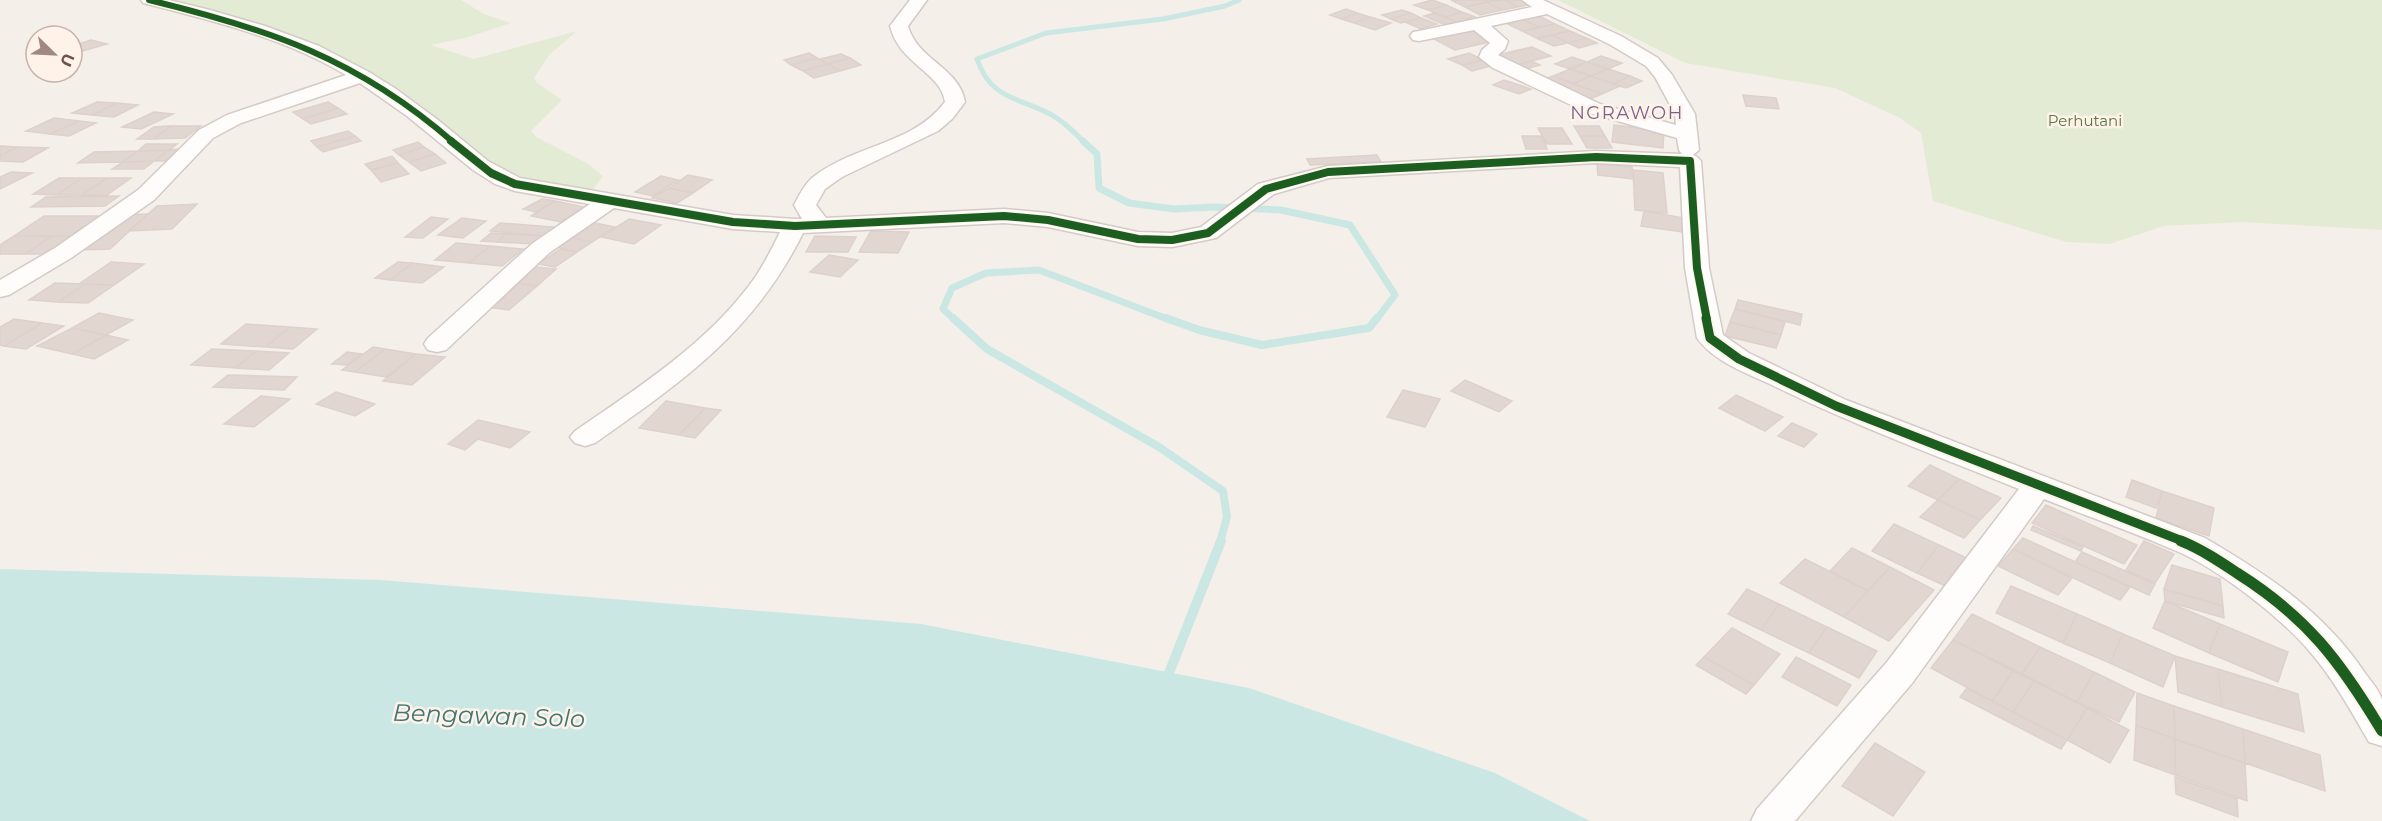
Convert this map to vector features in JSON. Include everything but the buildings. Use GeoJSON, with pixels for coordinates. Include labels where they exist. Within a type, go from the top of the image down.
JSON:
{"type":"FeatureCollection","features":[{"type":"Feature","properties":{"kind":"street"},"geometry":{"type":"LineString","coordinates":[[149,0],[241,23],[311,50],[362,76],[430,123],[495,178],[515,184],[733,222],[808,225],[1004,216],[1048,220],[1138,239],[1172,240],[1208,233],[1266,189],[1328,172],[1596,157],[1690,161]]}},
{"type":"Feature","properties":{"kind":"street"},"geometry":{"type":"LineString","coordinates":[[585,437],[672,374],[728,324],[760,289],[779,258],[808,225],[812,217],[805,205],[820,182],[928,128],[952,110],[955,102],[954,91],[949,83],[916,57],[901,38],[900,26],[920,0]]}},
{"type":"Feature","properties":{"kind":"street"},"geometry":{"type":"LineString","coordinates":[[1530,0],[1615,40],[1652,62],[1663,75],[1685,114],[1697,268],[1710,338],[1739,359],[1836,406],[2194,546],[2247,578],[2283,605],[2322,642],[2353,681],[2382,731]]}},
{"type":"Feature","properties":{"kind":"street"},"geometry":{"type":"LineString","coordinates":[[1419,36],[1549,9]]}},
{"type":"Feature","properties":{"kind":"street"},"geometry":{"type":"LineString","coordinates":[[1477,24],[1499,41],[1499,45],[1488,54],[1488,57],[1499,64],[1593,108],[1687,134]]}},
{"type":"Feature","properties":{"kind":"street"},"geometry":{"type":"LineString","coordinates":[[0,290],[63,253],[146,195],[193,146],[215,128],[234,119],[362,76]]}},
{"type":"Feature","properties":{"kind":"street"},"geometry":{"type":"LineString","coordinates":[[437,344],[541,248],[611,200]]}},
{"type":"Feature","properties":{"kind":"street"},"geometry":{"type":"LineString","coordinates":[[1771,821],[1900,672],[2039,484]]}},
{"type":"Feature","properties":{"kind":"green space"},"geometry":{"type":"Polygon","coordinates":[[[166,0],[461,0],[484,14],[511,23],[465,38],[431,45],[474,59],[577,31],[549,55],[534,78],[537,83],[562,100],[531,131],[536,137],[587,163],[603,176],[592,191],[504,174],[439,121],[370,74],[319,47],[249,20],[166,0]]]}},
{"type":"Feature","properties":{"kind":"green space","name":"Perhutani"},"geometry":{"type":"Polygon","coordinates":[[[1558,0],[2382,0],[2382,230],[2242,222],[2164,226],[2109,244],[2066,242],[1933,201],[1921,133],[1900,118],[1835,88],[1685,63],[1558,0]]]}},
{"type":"Feature","properties":{"kind":"water","name":"Bengawan Solo"},"geometry":{"type":"Polygon","coordinates":[[[0,569],[380,580],[921,624],[1249,688],[1495,773],[1590,821],[0,821],[0,569]]]}},
{"type":"Feature","properties":{"kind":"waterway"},"geometry":{"type":"LineString","coordinates":[[1084,142],[1053,116],[1005,95],[997,89],[982,72],[977,59],[1046,33],[1163,19],[1225,6],[1239,0]]}},
{"type":"Feature","properties":{"kind":"waterway"},"geometry":{"type":"LineString","coordinates":[[1083,141],[1097,154],[1099,188],[1129,203],[1174,209],[1215,207],[1281,210],[1350,225],[1395,295],[1376,320]]}},
{"type":"Feature","properties":{"kind":"waterway"},"geometry":{"type":"LineString","coordinates":[[955,320],[943,309],[952,288],[986,273],[1039,270],[1170,320]]}},
{"type":"Feature","properties":{"kind":"waterway"},"geometry":{"type":"LineString","coordinates":[[953,318],[987,349],[1159,447],[1223,491],[1227,517],[1220,542]]}},
{"type":"Feature","properties":{"kind":"waterway"},"geometry":{"type":"LineString","coordinates":[[1166,318],[1199,330],[1262,345],[1369,328],[1377,318]]}},
{"type":"Feature","properties":{"kind":"waterway"},"geometry":{"type":"LineString","coordinates":[[1169,673],[1221,541]]}},
{"type":"Feature","properties":{"kind":"cycle path"},"geometry":{"type":"LineString","coordinates":[[149,0],[259,30],[313,50],[372,82],[406,105],[481,166],[515,184],[733,222],[795,226],[1004,216],[1048,220],[1138,239],[1172,240],[1208,233],[1266,189],[1328,172],[1596,157],[1690,161],[1697,268],[1710,338],[1739,359],[1836,406],[2194,546],[2229,567],[2295,614],[2323,643],[2339,664],[2382,731]]}},
{"type":"Feature","properties":{"kind":"district","name":"NGRAWOH"},"geometry":{"type":"Point","coordinates":[1627,113]}}]}
